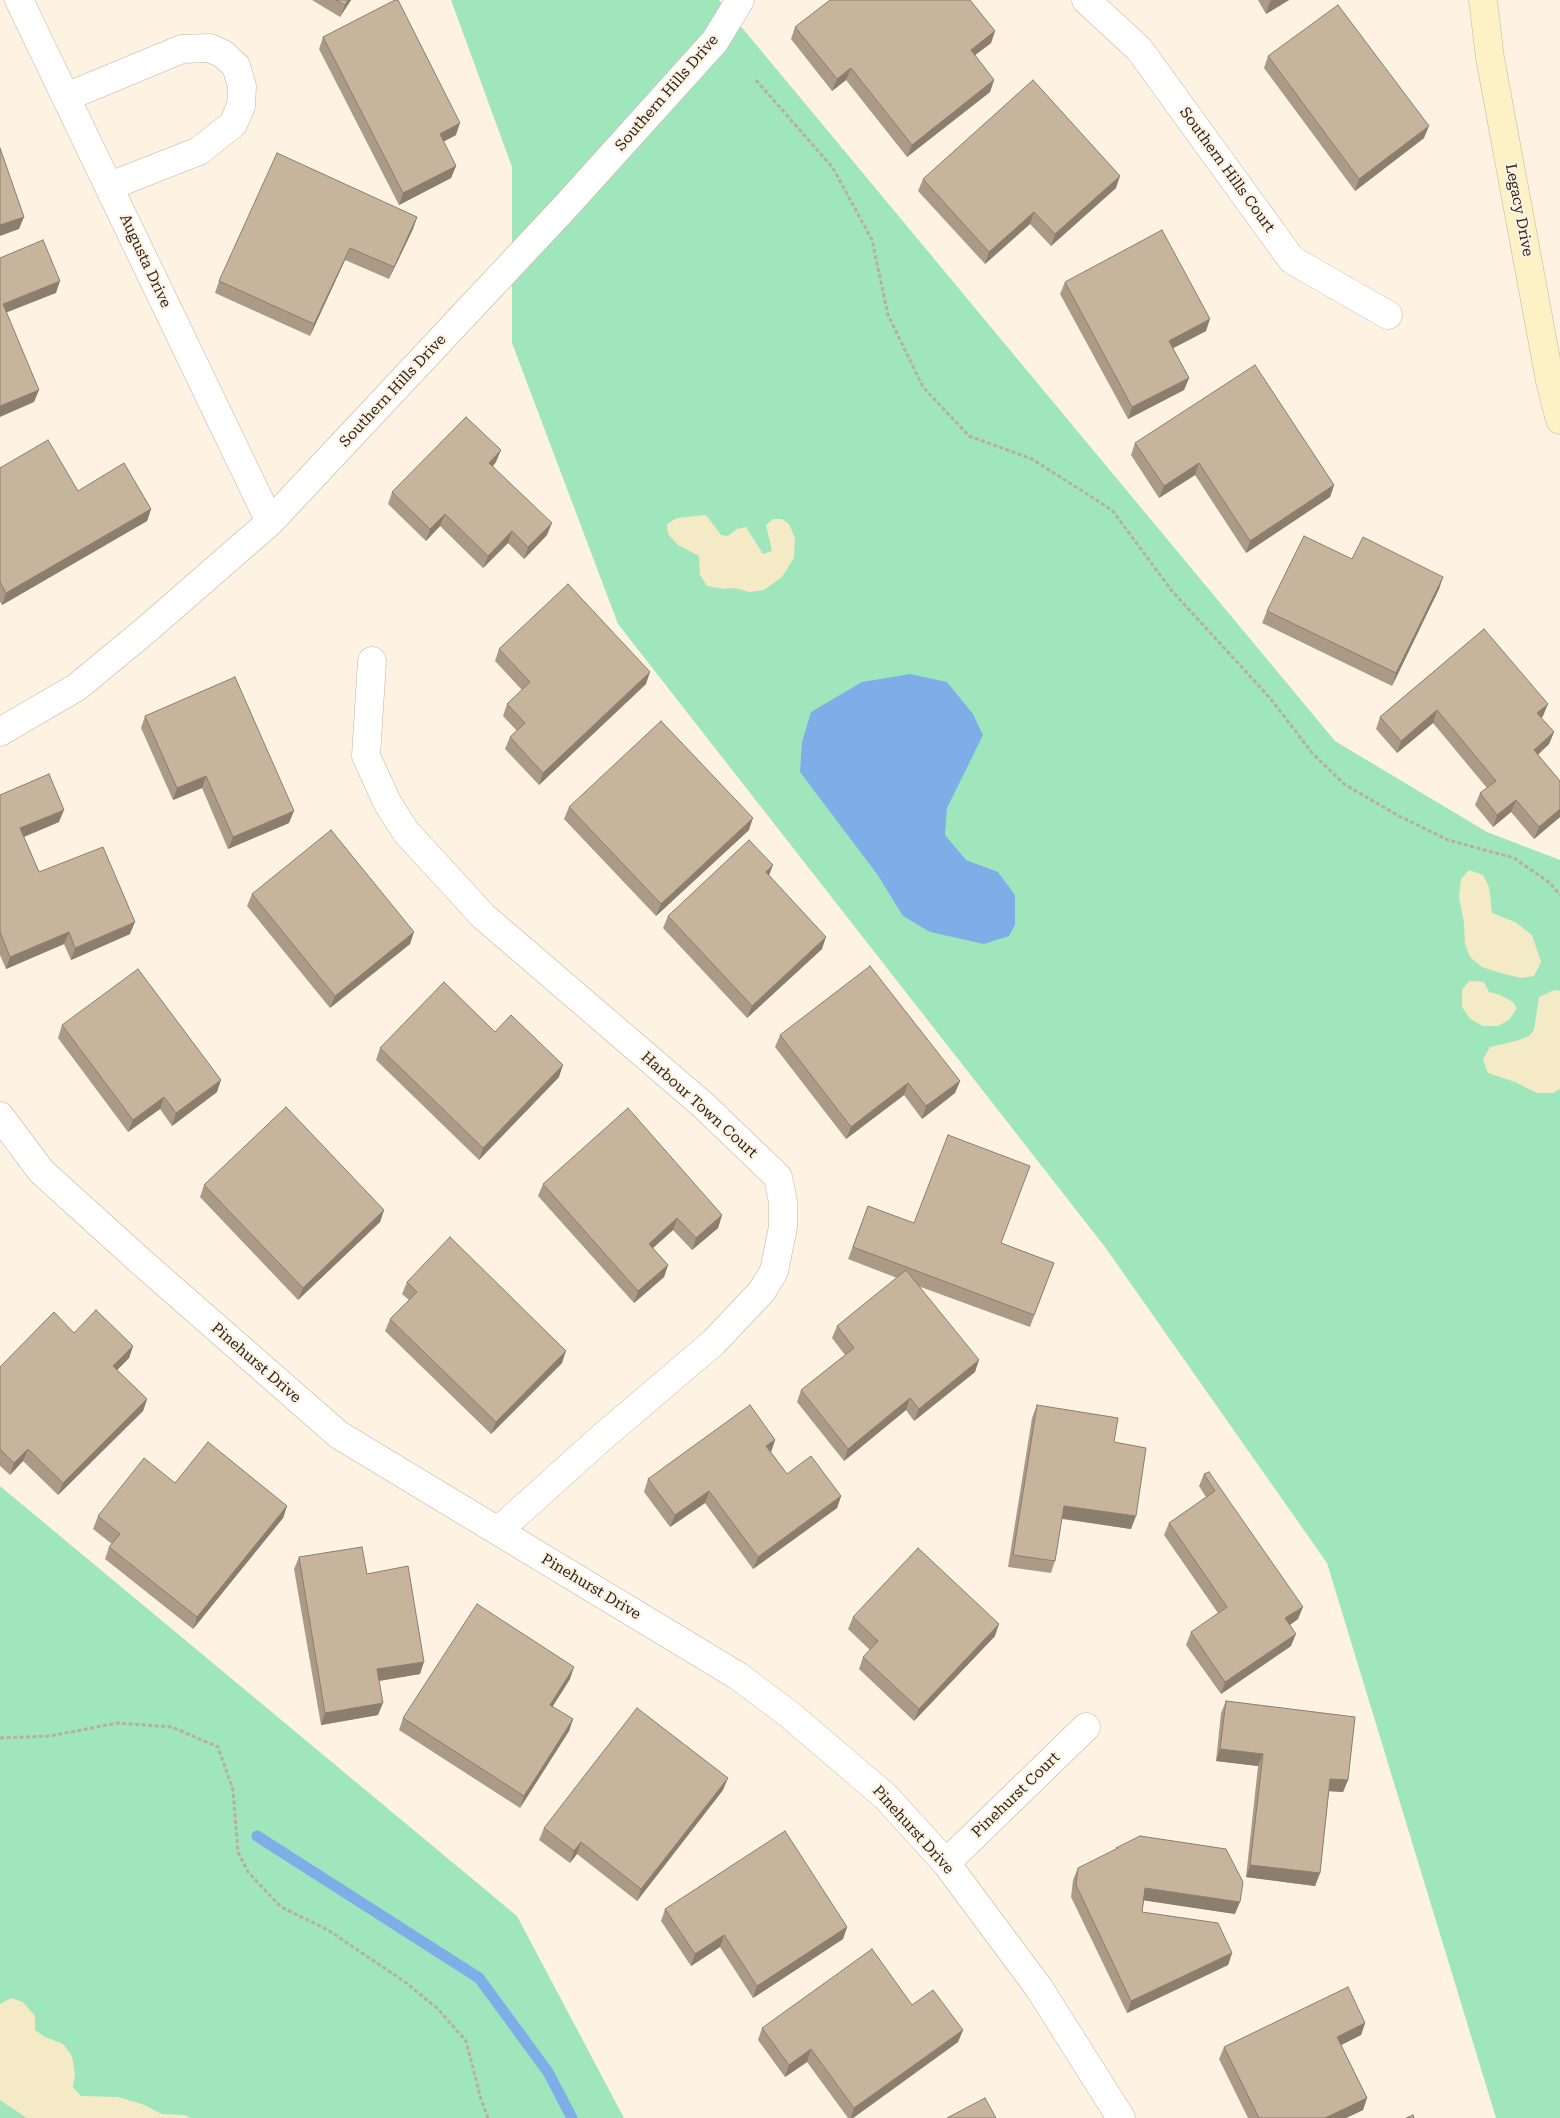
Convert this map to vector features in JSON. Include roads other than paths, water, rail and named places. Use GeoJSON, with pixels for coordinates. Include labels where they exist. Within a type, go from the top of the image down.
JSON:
{"type":"FeatureCollection","features":[{"type":"Feature","properties":{"kind":"main road","name":"Legacy Drive"},"geometry":{"type":"LineString","coordinates":[[1483,0],[1490,58],[1550,381],[1560,420]]}},
{"type":"Feature","properties":{"kind":"street","name":"Augusta Drive"},"geometry":{"type":"LineString","coordinates":[[19,0],[270,522]]}},
{"type":"Feature","properties":{"kind":"street","name":"Southern Hills Drive"},"geometry":{"type":"LineString","coordinates":[[0,732],[77,687],[146,630],[270,522],[567,206],[709,48],[740,0]]}},
{"type":"Feature","properties":{"kind":"street","name":"Southern Hills Court"},"geometry":{"type":"LineString","coordinates":[[1086,0],[1139,49],[1292,260],[1388,315]]}},
{"type":"Feature","properties":{"kind":"street"},"geometry":{"type":"LineString","coordinates":[[66,97],[182,49],[210,48],[223,54],[236,66],[242,86],[241,106],[233,124],[199,151],[110,186]]}},
{"type":"Feature","properties":{"kind":"street","name":"Harbour Town Court"},"geometry":{"type":"LineString","coordinates":[[372,661],[366,756],[388,804],[406,832],[483,916],[704,1105],[778,1176],[783,1202],[783,1227],[774,1271],[762,1291],[714,1342],[600,1439],[498,1531]]}},
{"type":"Feature","properties":{"kind":"street","name":"Pinehurst Drive"},"geometry":{"type":"LineString","coordinates":[[0,1116],[41,1171],[338,1435],[738,1676],[790,1715],[886,1797],[946,1863],[1039,1988],[1121,2118]]}},
{"type":"Feature","properties":{"kind":"street","name":"Pinehurst Court"},"geometry":{"type":"LineString","coordinates":[[946,1863],[1086,1728]]}},
{"type":"Feature","properties":{"kind":"water"},"geometry":{"type":"Polygon","coordinates":[[[910,674],[947,682],[973,714],[983,735],[947,808],[945,835],[966,860],[998,872],[1015,895],[1015,925],[1009,936],[984,944],[930,932],[903,916],[877,874],[800,772],[802,742],[811,712],[862,682],[910,674]]]}},
{"type":"Feature","properties":{"kind":"waterway"},"geometry":{"type":"LineString","coordinates":[[257,1836],[479,1978],[548,2072],[572,2118]]}}]}
